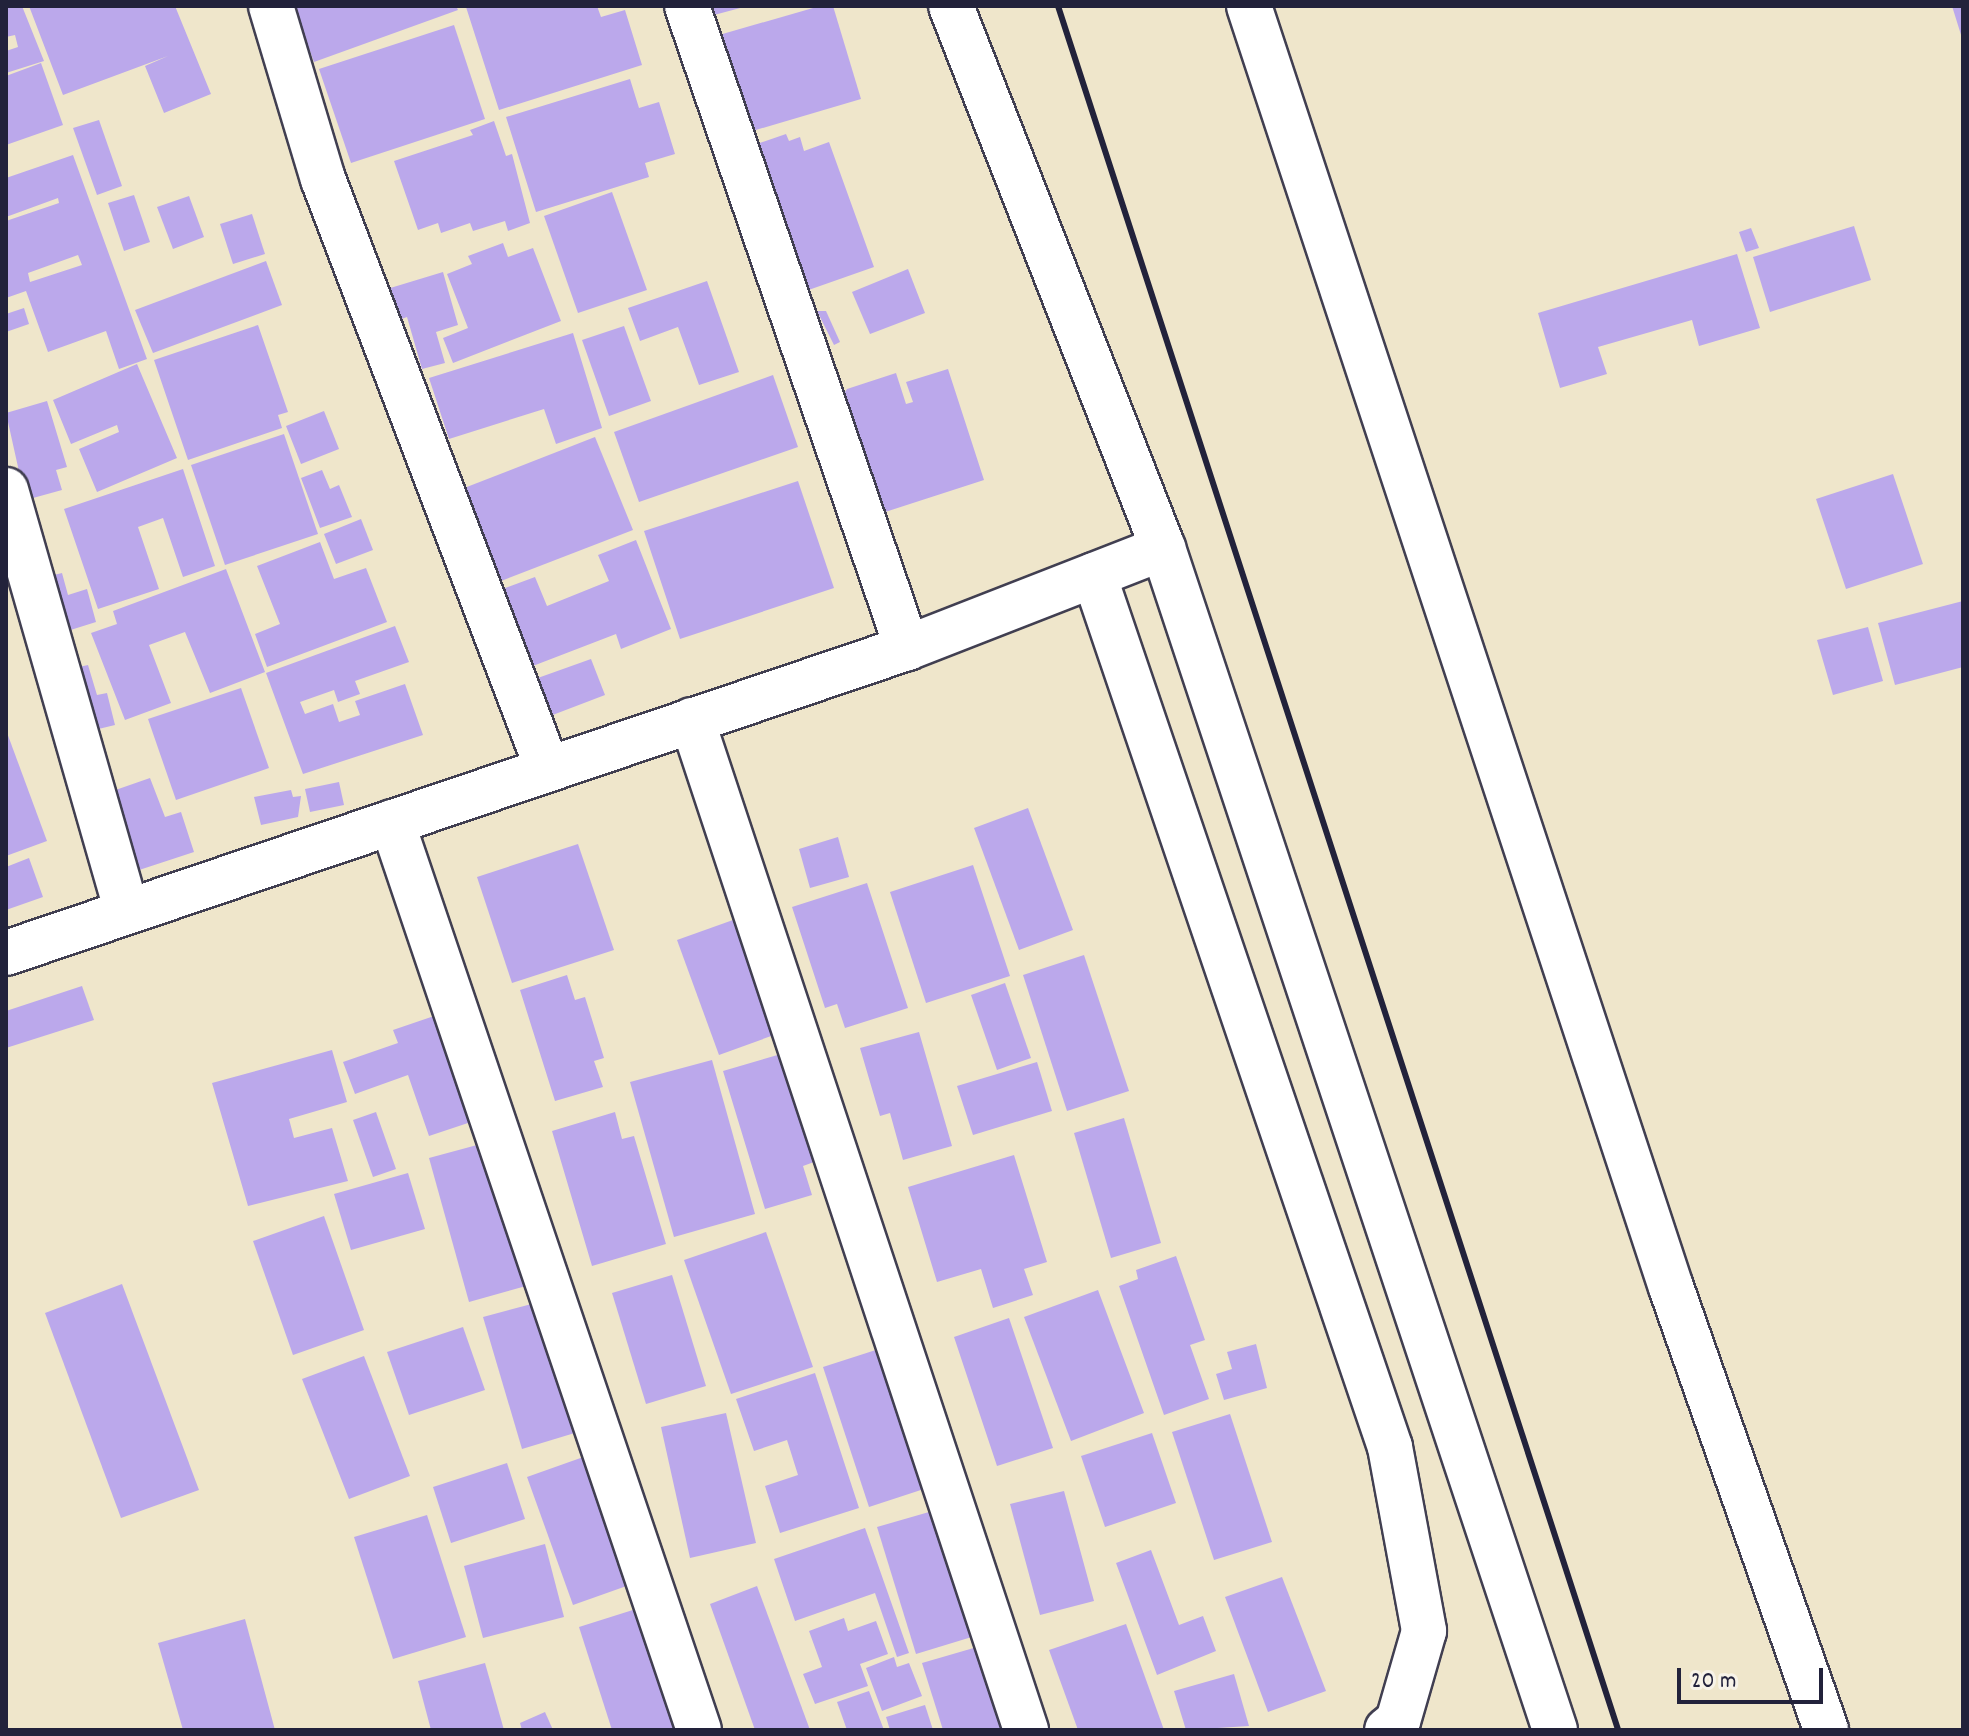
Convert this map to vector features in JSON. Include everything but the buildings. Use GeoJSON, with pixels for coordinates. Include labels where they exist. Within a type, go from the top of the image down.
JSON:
{"type":"FeatureCollection","features":[{"type":"Feature","properties":{"kind":"street"},"geometry":{"type":"LineString","coordinates":[[271,6],[323,179],[548,770]]}},
{"type":"Feature","properties":{"kind":"street"},"geometry":{"type":"LineString","coordinates":[[687,6],[907,648]]}},
{"type":"Feature","properties":{"kind":"street"},"geometry":{"type":"LineString","coordinates":[[951,6],[1163,548],[1555,1730]]}},
{"type":"Feature","properties":{"kind":"street"},"geometry":{"type":"LineString","coordinates":[[1249,6],[1671,1287],[1826,1730]]}},
{"type":"Feature","properties":{"kind":"street"},"geometry":{"type":"LineString","coordinates":[[8,503],[127,911]]}},
{"type":"Feature","properties":{"kind":"street"},"geometry":{"type":"LineString","coordinates":[[6,953],[907,648],[1163,548]]}},
{"type":"Feature","properties":{"kind":"street"},"geometry":{"type":"LineString","coordinates":[[1094,575],[1390,1447],[1424,1631],[1398,1721],[1387,1730]]}},
{"type":"Feature","properties":{"kind":"street"},"geometry":{"type":"LineString","coordinates":[[692,720],[1026,1730]]}},
{"type":"Feature","properties":{"kind":"street"},"geometry":{"type":"LineString","coordinates":[[392,822],[699,1730]]}},
{"type":"Feature","properties":{"kind":"railway"},"geometry":{"type":"LineString","coordinates":[[1058,6],[1618,1730]]}}]}
